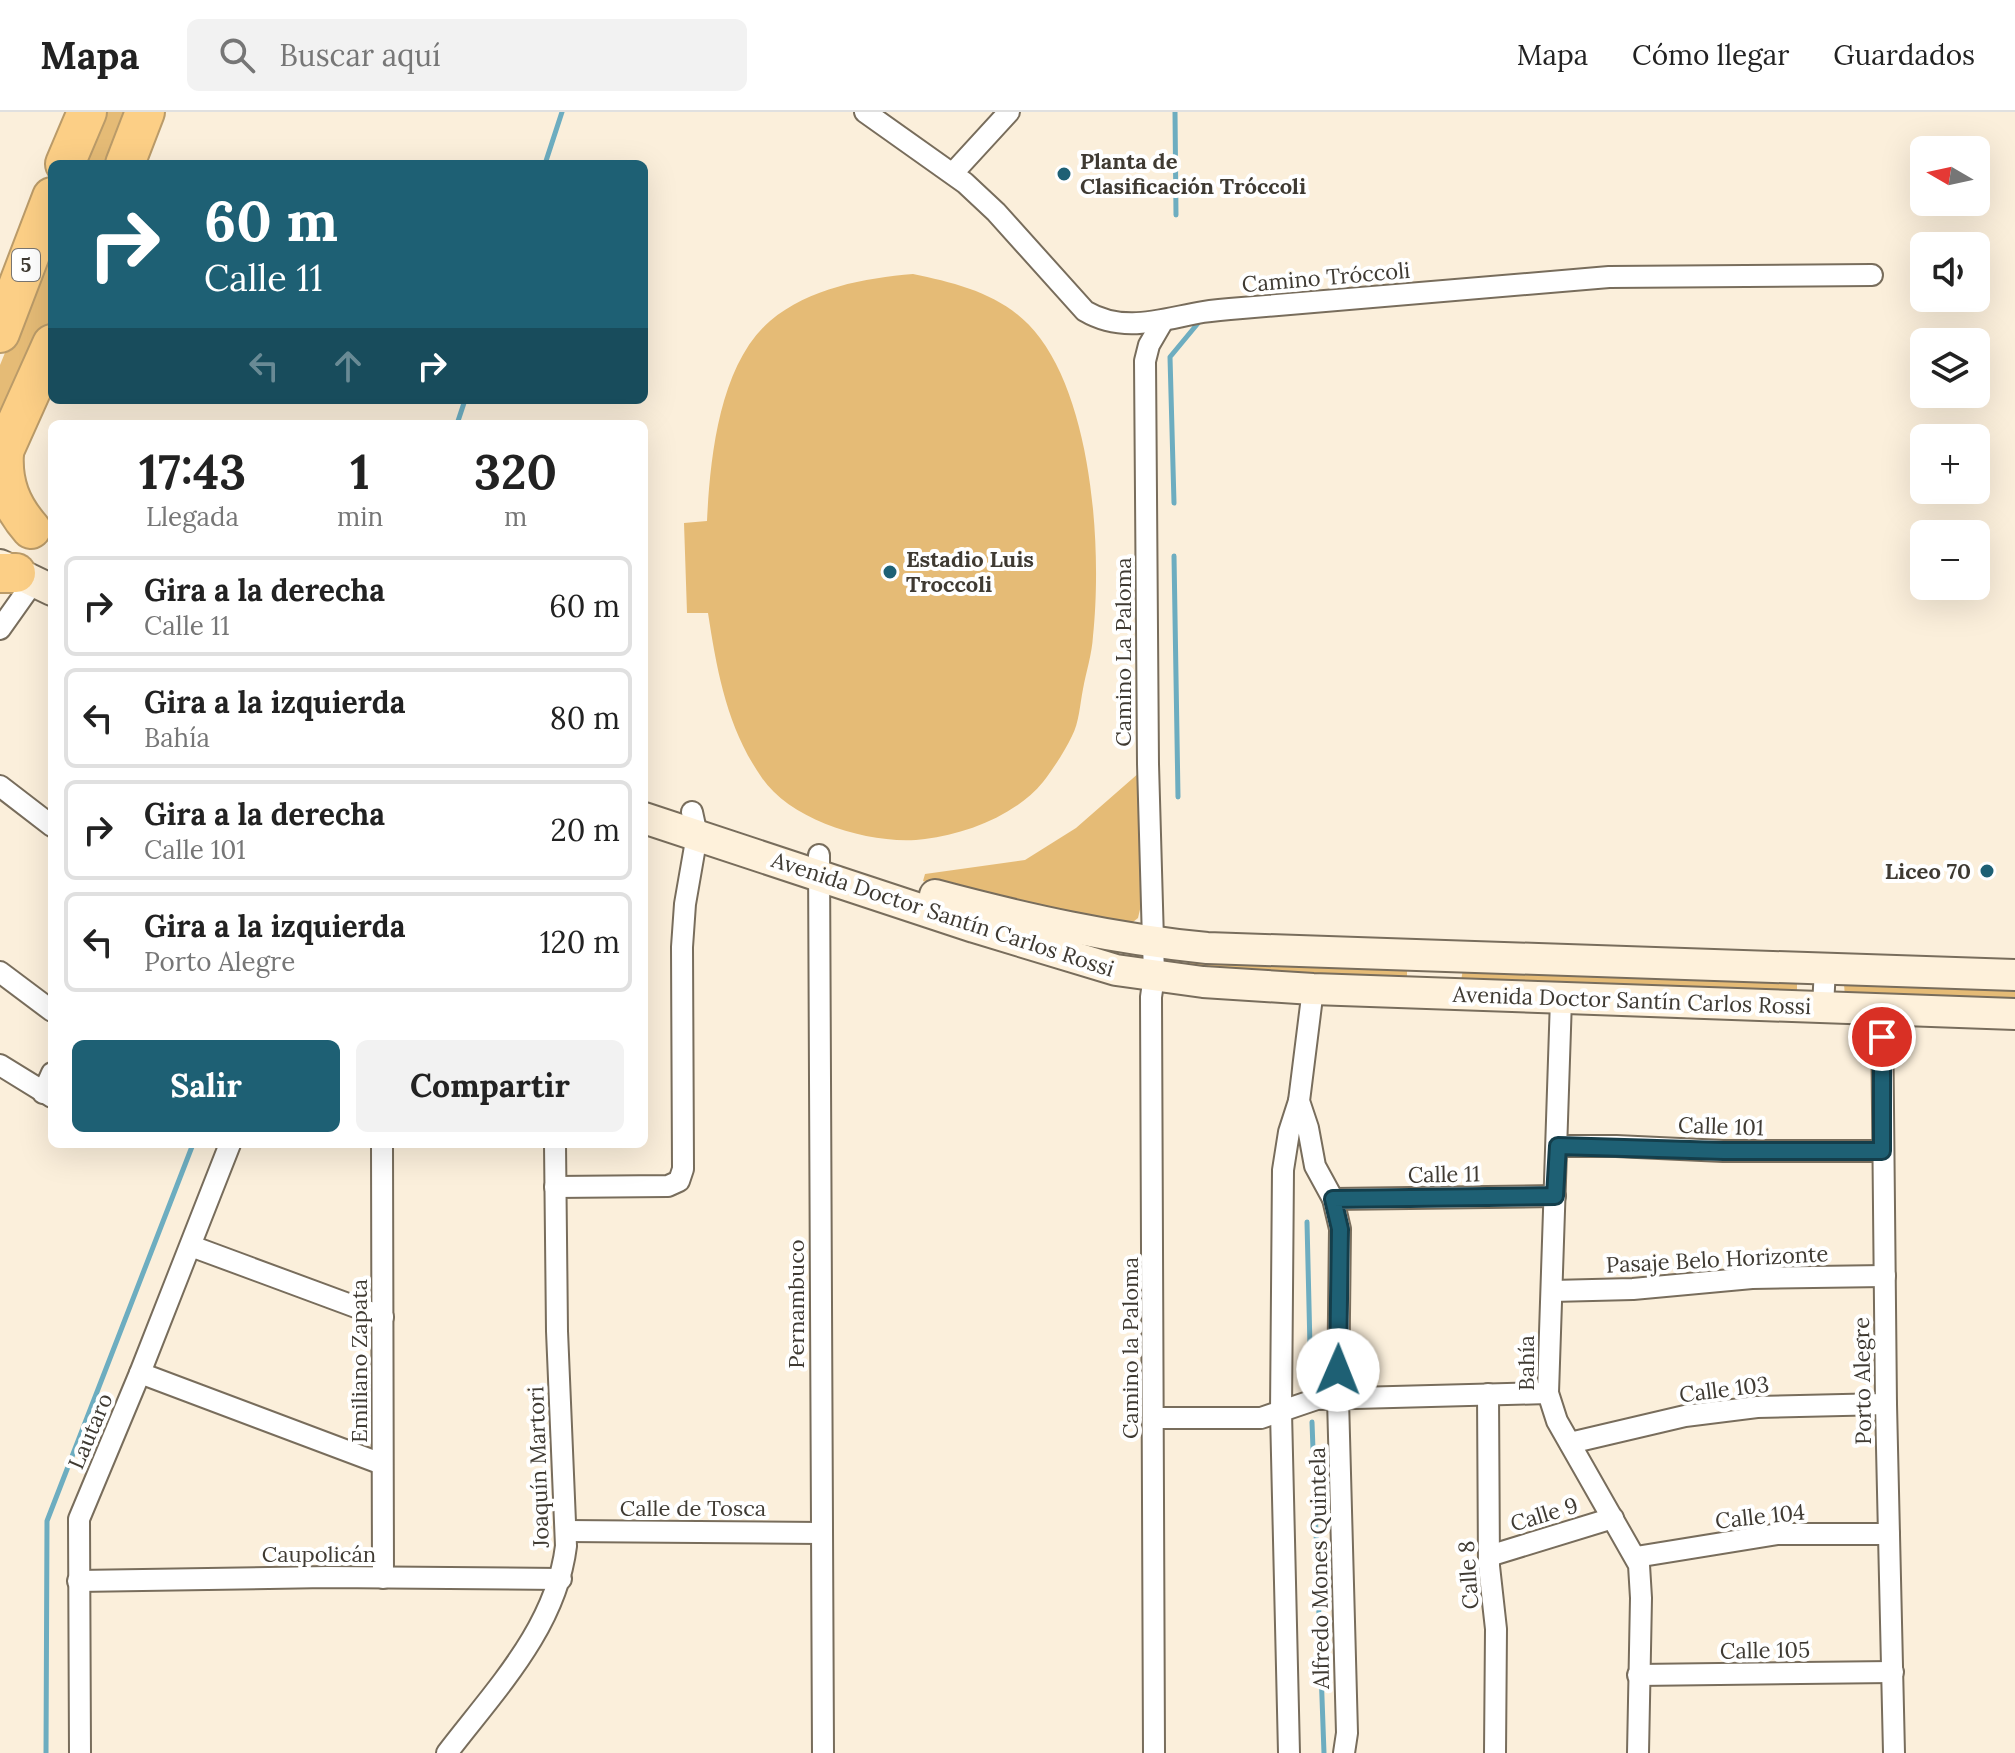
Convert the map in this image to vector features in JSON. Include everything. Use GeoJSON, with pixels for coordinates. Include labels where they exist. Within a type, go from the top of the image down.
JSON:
{"type":"FeatureCollection","features":[{"type":"Feature","properties":{"kind":"highway"},"geometry":{"type":"LineString","coordinates":[[67,160],[87,112]]}},
{"type":"Feature","properties":{"kind":"highway"},"geometry":{"type":"LineString","coordinates":[[127,160],[145,112]]}},
{"type":"Feature","properties":{"kind":"highway"},"geometry":{"type":"LineString","coordinates":[[0,304],[48,205]]}},
{"type":"Feature","properties":{"kind":"highway","name":"5"},"geometry":{"type":"LineString","coordinates":[[0,333],[48,207]]}},
{"type":"Feature","properties":{"kind":"highway"},"geometry":{"type":"LineString","coordinates":[[28,527],[6,486],[2,457],[48,353]]}},
{"type":"Feature","properties":{"kind":"street","name":"Camino Tróccoli"},"geometry":{"type":"LineString","coordinates":[[865,112],[953,173],[996,212],[1071,299],[1098,319],[1118,324],[1163,321],[1202,312],[1242,308],[1609,277],[1872,275]]}},
{"type":"Feature","properties":{"kind":"street"},"geometry":{"type":"LineString","coordinates":[[953,173],[1009,112]]}},
{"type":"Feature","properties":{"kind":"street","name":"Camino La Paloma"},"geometry":{"type":"LineString","coordinates":[[1152,943],[1145,361],[1149,345],[1163,321]]}},
{"type":"Feature","properties":{"kind":"street"},"geometry":{"type":"LineString","coordinates":[[1118,324],[1134,340],[1145,361]]}},
{"type":"Feature","properties":{"kind":"street"},"geometry":{"type":"LineString","coordinates":[[0,629],[15,605],[20,576]]}},
{"type":"Feature","properties":{"kind":"street"},"geometry":{"type":"LineString","coordinates":[[0,786],[48,823]]}},
{"type":"Feature","properties":{"kind":"street","name":"Avenida Doctor Santín Carlos Rossi"},"geometry":{"type":"LineString","coordinates":[[648,799],[695,824],[819,866],[1036,947],[1116,970],[1154,976],[1313,989],[2015,1014]]}},
{"type":"Feature","properties":{"kind":"street","name":"Avenida Doctor Santín Carlos Rossi"},"geometry":{"type":"LineString","coordinates":[[648,818],[695,824]]}},
{"type":"Feature","properties":{"kind":"street"},"geometry":{"type":"LineString","coordinates":[[555,1187],[668,1186],[679,1181],[683,1169],[682,947],[695,824]]}},
{"type":"Feature","properties":{"kind":"street","name":"Avenida Doctor Santín Carlos Rossi"},"geometry":{"type":"LineString","coordinates":[[819,866],[1028,920],[1152,943],[1207,948],[2015,975]]}},
{"type":"Feature","properties":{"kind":"street","name":"Pernambuco"},"geometry":{"type":"LineString","coordinates":[[819,866],[823,1753]]}},
{"type":"Feature","properties":{"kind":"street"},"geometry":{"type":"LineString","coordinates":[[1036,947],[1058,943],[1131,952],[1152,943]]}},
{"type":"Feature","properties":{"kind":"street","name":"Camino la Paloma"},"geometry":{"type":"LineString","coordinates":[[1152,943],[1154,1753]]}},
{"type":"Feature","properties":{"kind":"street","name":"Avenida Doctor Santín Carlos Rossi"},"geometry":{"type":"LineString","coordinates":[[1440,994],[1442,956]]}},
{"type":"Feature","properties":{"kind":"street","name":"Avenida Doctor Santín Carlos Rossi"},"geometry":{"type":"LineString","coordinates":[[1823,1007],[1825,968]]}},
{"type":"Feature","properties":{"kind":"street"},"geometry":{"type":"LineString","coordinates":[[0,972],[48,1008]]}},
{"type":"Feature","properties":{"kind":"street","name":"Alfredo Mones Quintela"},"geometry":{"type":"LineString","coordinates":[[1289,1753],[1281,1412],[1283,1170],[1289,1132],[1299,1101],[1313,989]]}},
{"type":"Feature","properties":{"kind":"street","name":"Bahía"},"geometry":{"type":"LineString","coordinates":[[1561,999],[1548,1393],[1557,1421],[1639,1565],[1638,1753]]}},
{"type":"Feature","properties":{"kind":"street","name":"Porto Alegre"},"geometry":{"type":"LineString","coordinates":[[1882,1009],[1894,1753]]}},
{"type":"Feature","properties":{"kind":"street"},"geometry":{"type":"LineString","coordinates":[[0,1065],[47,1095]]}},
{"type":"Feature","properties":{"kind":"street","name":"Alfredo Mones Quintela"},"geometry":{"type":"LineString","coordinates":[[1299,1101],[1315,1166],[1333,1199],[1340,1229],[1338,1399],[1347,1733],[1344,1753]]}},
{"type":"Feature","properties":{"kind":"street","name":"Calle 101"},"geometry":{"type":"LineString","coordinates":[[1558,1146],[1723,1151],[1882,1151]]}},
{"type":"Feature","properties":{"kind":"street","name":"Lautaro"},"geometry":{"type":"LineString","coordinates":[[80,1753],[79,1519],[228,1148]]}},
{"type":"Feature","properties":{"kind":"street","name":"Emiliano Zapata"},"geometry":{"type":"LineString","coordinates":[[382,1148],[383,1578]]}},
{"type":"Feature","properties":{"kind":"street","name":"Joaquín Martori"},"geometry":{"type":"LineString","coordinates":[[447,1753],[535,1636],[561,1579],[566,1531],[557,1331],[555,1148]]}},
{"type":"Feature","properties":{"kind":"street","name":"Calle 11"},"geometry":{"type":"LineString","coordinates":[[1333,1199],[1555,1196]]}},
{"type":"Feature","properties":{"kind":"street"},"geometry":{"type":"LineString","coordinates":[[191,1246],[383,1317]]}},
{"type":"Feature","properties":{"kind":"street","name":"Pasaje Belo Horizonte"},"geometry":{"type":"LineString","coordinates":[[1552,1291],[1633,1289],[1752,1278],[1885,1276]]}},
{"type":"Feature","properties":{"kind":"street"},"geometry":{"type":"LineString","coordinates":[[140,1373],[382,1464]]}},
{"type":"Feature","properties":{"kind":"street"},"geometry":{"type":"LineString","coordinates":[[1154,1418],[1261,1418],[1317,1399],[1548,1393]]}},
{"type":"Feature","properties":{"kind":"street","name":"Calle 8"},"geometry":{"type":"LineString","coordinates":[[1488,1394],[1489,1556],[1496,1629],[1495,1753]]}},
{"type":"Feature","properties":{"kind":"street","name":"Calle 103"},"geometry":{"type":"LineString","coordinates":[[1570,1443],[1685,1416],[1757,1407],[1886,1404]]}},
{"type":"Feature","properties":{"kind":"street","name":"Calle 9"},"geometry":{"type":"LineString","coordinates":[[1489,1556],[1613,1518]]}},
{"type":"Feature","properties":{"kind":"street","name":"Calle de Tosca"},"geometry":{"type":"LineString","coordinates":[[566,1531],[821,1533]]}},
{"type":"Feature","properties":{"kind":"street","name":"Calle 104"},"geometry":{"type":"LineString","coordinates":[[1636,1557],[1778,1534],[1889,1534]]}},
{"type":"Feature","properties":{"kind":"street","name":"Caupolicán"},"geometry":{"type":"LineString","coordinates":[[78,1581],[561,1579]]}},
{"type":"Feature","properties":{"kind":"street","name":"Calle 105"},"geometry":{"type":"LineString","coordinates":[[1638,1675],[1893,1672]]}},
{"type":"Feature","properties":{"kind":"shaded area"},"geometry":{"type":"Polygon","coordinates":[[[103,112],[134,112],[115,160],[84,160],[103,112]]]}},
{"type":"Feature","properties":{"kind":"shaded area"},"geometry":{"type":"Polygon","coordinates":[[[48,248],[48,325],[0,437],[0,365],[48,248]]]}},
{"type":"Feature","properties":{"kind":"shaded area","name":"Estadio Luis Troccoli"},"geometry":{"type":"Polygon","coordinates":[[[913,274],[949,282],[999,302],[1028,324],[1040,338],[1058,368],[1072,402],[1082,441],[1090,481],[1096,563],[1091,649],[1076,725],[1055,766],[1032,794],[989,821],[957,833],[905,840],[882,839],[836,828],[793,807],[762,778],[740,739],[725,698],[708,613],[687,613],[684,523],[707,521],[715,442],[728,387],[753,340],[770,321],[802,300],[838,287],[913,274]]]}},
{"type":"Feature","properties":{"kind":"shaded area"},"geometry":{"type":"Polygon","coordinates":[[[1140,772],[1141,905],[1138,918],[1128,926],[947,889],[923,881],[925,874],[1025,860],[1076,828],[1140,772]]]}},
{"type":"Feature","properties":{"kind":"shaded area"},"geometry":{"type":"Polygon","coordinates":[[[1193,957],[1407,968],[1407,980],[1189,968],[1193,957]]]}},
{"type":"Feature","properties":{"kind":"shaded area"},"geometry":{"type":"Polygon","coordinates":[[[1463,969],[1797,981],[1797,992],[1461,981],[1463,969]]]}},
{"type":"Feature","properties":{"kind":"shaded area"},"geometry":{"type":"Polygon","coordinates":[[[1844,984],[2015,986],[2015,1006],[1845,997],[1844,984]]]}},
{"type":"Feature","properties":{"kind":"waterway"},"geometry":{"type":"LineString","coordinates":[[546,160],[562,112]]}},
{"type":"Feature","properties":{"kind":"waterway"},"geometry":{"type":"LineString","coordinates":[[1175,112],[1176,215]]}},
{"type":"Feature","properties":{"kind":"waterway"},"geometry":{"type":"LineString","coordinates":[[1174,503],[1170,357],[1199,322]]}},
{"type":"Feature","properties":{"kind":"waterway"},"geometry":{"type":"LineString","coordinates":[[458,420],[464,404]]}},
{"type":"Feature","properties":{"kind":"waterway"},"geometry":{"type":"LineString","coordinates":[[1174,556],[1178,797]]}},
{"type":"Feature","properties":{"kind":"waterway"},"geometry":{"type":"LineString","coordinates":[[46,1753],[47,1521],[191,1148]]}},
{"type":"Feature","properties":{"kind":"waterway"},"geometry":{"type":"LineString","coordinates":[[1307,1222],[1311,1389]]}},
{"type":"Feature","properties":{"kind":"waterway"},"geometry":{"type":"LineString","coordinates":[[1312,1422],[1324,1753]]}},
{"type":"Feature","properties":{"kind":"place","name":"Planta de Clasificación Tróccoli"},"geometry":{"type":"Point","coordinates":[1064,174]}},
{"type":"Feature","properties":{"kind":"place","name":"Estadio Luis Troccoli"},"geometry":{"type":"Point","coordinates":[890,572]}},
{"type":"Feature","properties":{"kind":"place","name":"Liceo 70"},"geometry":{"type":"Point","coordinates":[1987,871]}},
{"type":"Feature","properties":{"kind":"route"},"geometry":{"type":"LineString","coordinates":[[1338,1370],[1340,1229],[1333,1199],[1555,1196],[1558,1146],[1723,1151],[1882,1151],[1882,1037]]}}]}
